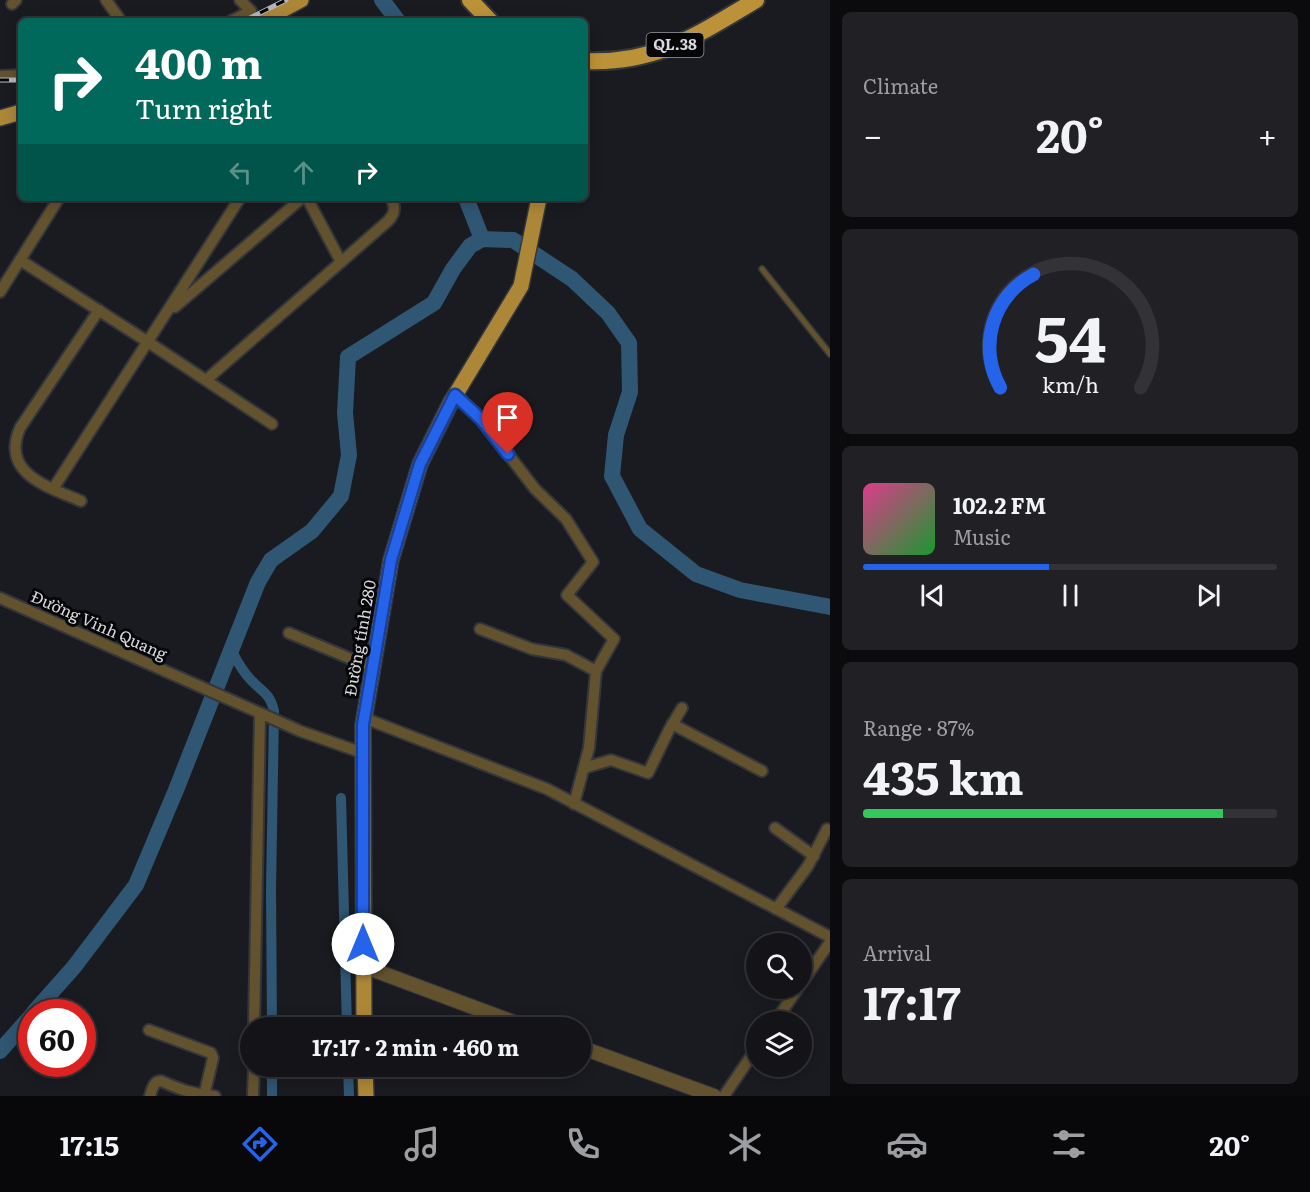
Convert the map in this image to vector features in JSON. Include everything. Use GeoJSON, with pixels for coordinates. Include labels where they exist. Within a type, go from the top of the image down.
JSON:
{"type":"FeatureCollection","features":[{"type":"Feature","properties":{"kind":"highway"},"geometry":{"type":"LineString","coordinates":[[470,0],[487,18]]}},
{"type":"Feature","properties":{"kind":"highway","name":"QL.38"},"geometry":{"type":"LineString","coordinates":[[588,61],[619,61],[653,54],[699,34],[756,0]]}},
{"type":"Feature","properties":{"kind":"main road"},"geometry":{"type":"LineString","coordinates":[[268,18],[301,0]]}},
{"type":"Feature","properties":{"kind":"main road"},"geometry":{"type":"LineString","coordinates":[[0,118],[18,113]]}},
{"type":"Feature","properties":{"kind":"main road","name":"Đường tỉnh 280"},"geometry":{"type":"LineString","coordinates":[[364,1017],[364,718],[391,560],[420,464],[455,395],[522,285],[538,201]]}},
{"type":"Feature","properties":{"kind":"main road"},"geometry":{"type":"LineString","coordinates":[[365,1077],[366,1096]]}},
{"type":"Feature","properties":{"kind":"street"},"geometry":{"type":"LineString","coordinates":[[106,0],[119,18]]}},
{"type":"Feature","properties":{"kind":"street"},"geometry":{"type":"LineString","coordinates":[[237,18],[251,11],[240,0]]}},
{"type":"Feature","properties":{"kind":"street"},"geometry":{"type":"LineString","coordinates":[[0,76],[18,75]]}},
{"type":"Feature","properties":{"kind":"street"},"geometry":{"type":"LineString","coordinates":[[0,292],[57,201]]}},
{"type":"Feature","properties":{"kind":"street"},"geometry":{"type":"LineString","coordinates":[[54,489],[238,201]]}},
{"type":"Feature","properties":{"kind":"street"},"geometry":{"type":"LineString","coordinates":[[165,315],[301,201]]}},
{"type":"Feature","properties":{"kind":"street"},"geometry":{"type":"LineString","coordinates":[[307,201],[341,262]]}},
{"type":"Feature","properties":{"kind":"street"},"geometry":{"type":"LineString","coordinates":[[206,380],[392,216],[394,207],[392,201]]}},
{"type":"Feature","properties":{"kind":"street"},"geometry":{"type":"LineString","coordinates":[[20,260],[272,424]]}},
{"type":"Feature","properties":{"kind":"street"},"geometry":{"type":"LineString","coordinates":[[81,501],[25,475],[18,468],[12,454],[12,444],[20,428],[99,310]]}},
{"type":"Feature","properties":{"kind":"street"},"geometry":{"type":"LineString","coordinates":[[455,395],[481,419],[535,489],[566,519],[593,562],[567,594],[614,639],[596,671],[589,748],[574,804]]}},
{"type":"Feature","properties":{"kind":"street","name":"Đường Vinh Quang"},"geometry":{"type":"LineString","coordinates":[[0,598],[300,731],[363,753]]}},
{"type":"Feature","properties":{"kind":"street"},"geometry":{"type":"LineString","coordinates":[[480,629],[532,649],[566,655],[596,671]]}},
{"type":"Feature","properties":{"kind":"street"},"geometry":{"type":"LineString","coordinates":[[289,633],[373,668]]}},
{"type":"Feature","properties":{"kind":"street"},"geometry":{"type":"LineString","coordinates":[[584,768],[611,760],[648,773],[682,708]]}},
{"type":"Feature","properties":{"kind":"street"},"geometry":{"type":"LineString","coordinates":[[254,1017],[260,712]]}},
{"type":"Feature","properties":{"kind":"street"},"geometry":{"type":"LineString","coordinates":[[364,718],[546,789],[830,937]]}},
{"type":"Feature","properties":{"kind":"street"},"geometry":{"type":"LineString","coordinates":[[672,724],[762,771]]}},
{"type":"Feature","properties":{"kind":"street"},"geometry":{"type":"LineString","coordinates":[[774,828],[814,856]]}},
{"type":"Feature","properties":{"kind":"street"},"geometry":{"type":"LineString","coordinates":[[776,909],[802,876],[827,829]]}},
{"type":"Feature","properties":{"kind":"street"},"geometry":{"type":"LineString","coordinates":[[812,968],[830,942]]}},
{"type":"Feature","properties":{"kind":"street"},"geometry":{"type":"LineString","coordinates":[[363,966],[500,1017]]}},
{"type":"Feature","properties":{"kind":"street"},"geometry":{"type":"LineString","coordinates":[[149,1030],[211,1053],[213,1058],[204,1096]]}},
{"type":"Feature","properties":{"kind":"street"},"geometry":{"type":"LineString","coordinates":[[591,1051],[714,1096]]}},
{"type":"Feature","properties":{"kind":"street"},"geometry":{"type":"LineString","coordinates":[[724,1096],[746,1064]]}},
{"type":"Feature","properties":{"kind":"street"},"geometry":{"type":"LineString","coordinates":[[253,1096],[254,1077]]}},
{"type":"Feature","properties":{"kind":"street"},"geometry":{"type":"LineString","coordinates":[[150,1096],[157,1081],[204,1096],[215,1096]]}},
{"type":"Feature","properties":{"kind":"lane"},"geometry":{"type":"LineString","coordinates":[[762,269],[830,354]]}},
{"type":"Feature","properties":{"kind":"waterway"},"geometry":{"type":"LineString","coordinates":[[382,0],[396,18]]}},
{"type":"Feature","properties":{"kind":"waterway"},"geometry":{"type":"LineString","coordinates":[[467,201],[482,239]]}},
{"type":"Feature","properties":{"kind":"waterway"},"geometry":{"type":"LineString","coordinates":[[46,999],[74,967],[136,885],[258,582],[271,560],[312,531],[341,496],[349,455],[345,413],[348,357],[434,303],[453,269],[470,246],[482,239],[513,240],[572,279],[608,313],[629,343],[630,392],[616,435],[612,476],[640,529],[696,574],[740,590],[830,607]]}},
{"type":"Feature","properties":{"kind":"waterway"},"geometry":{"type":"LineString","coordinates":[[231,650],[245,673],[268,696],[274,711],[272,1017]]}},
{"type":"Feature","properties":{"kind":"waterway"},"geometry":{"type":"LineString","coordinates":[[341,798],[347,1017]]}},
{"type":"Feature","properties":{"kind":"waterway"},"geometry":{"type":"LineString","coordinates":[[0,1051],[18,1031]]}},
{"type":"Feature","properties":{"kind":"waterway"},"geometry":{"type":"LineString","coordinates":[[272,1077],[272,1096]]}},
{"type":"Feature","properties":{"kind":"waterway"},"geometry":{"type":"LineString","coordinates":[[348,1077],[349,1096]]}},
{"type":"Feature","properties":{"kind":"railway"},"geometry":{"type":"LineString","coordinates":[[250,18],[286,0]]}},
{"type":"Feature","properties":{"kind":"railway"},"geometry":{"type":"LineString","coordinates":[[0,80],[18,80]]}},
{"type":"Feature","properties":{"kind":"route"},"geometry":{"type":"LineString","coordinates":[[363,944],[363,725],[391,560],[420,464],[455,395],[475,412],[508,454]]}}]}
